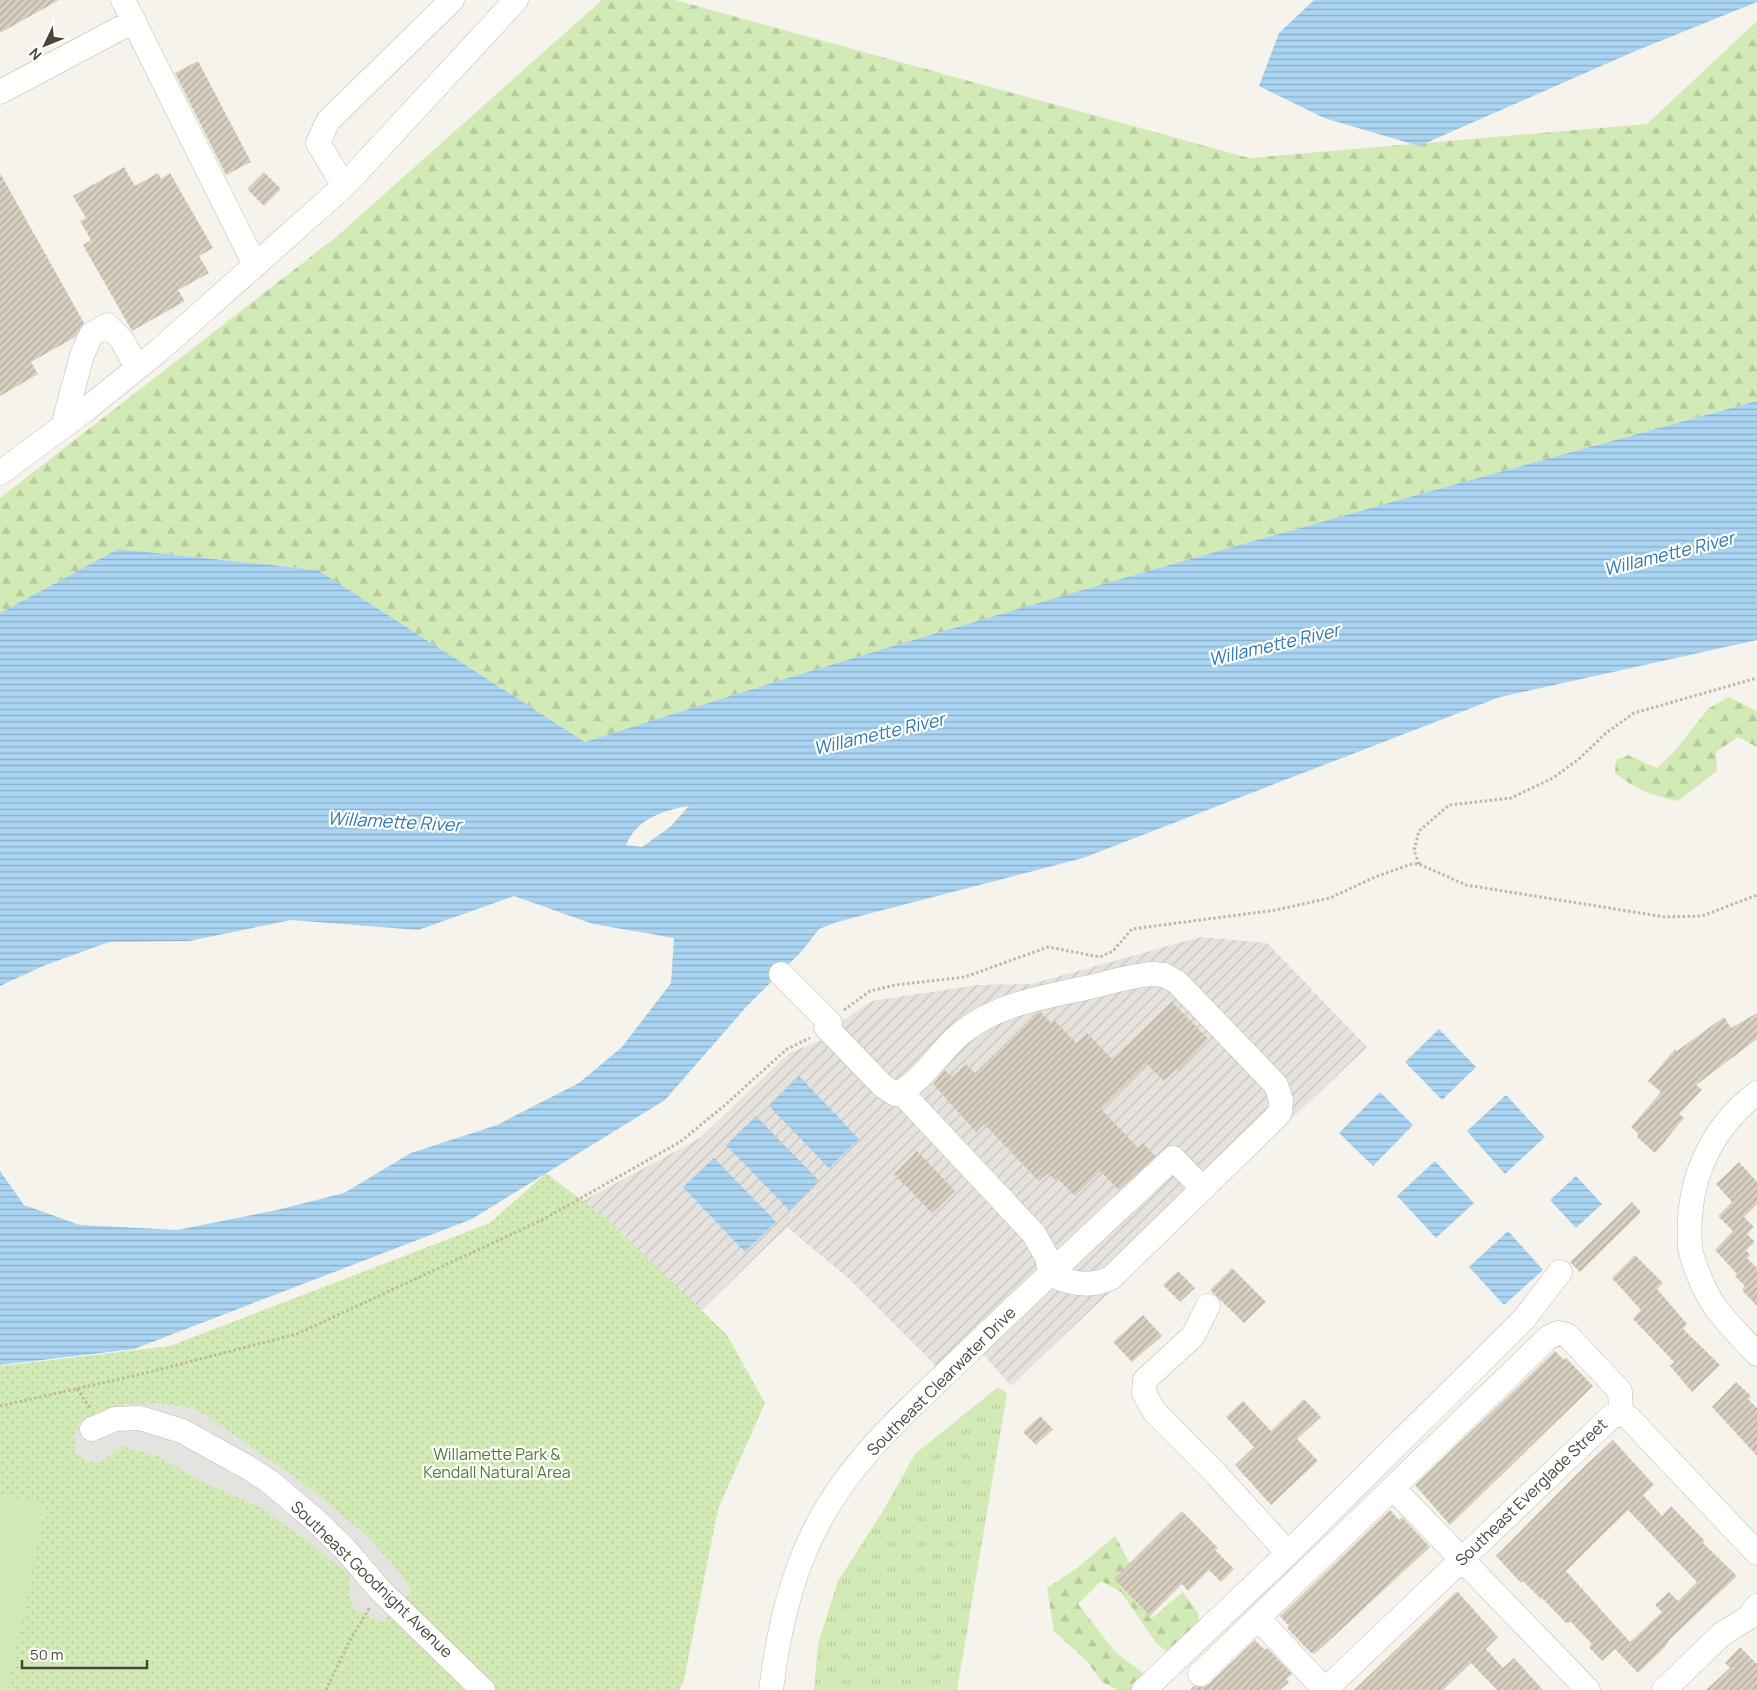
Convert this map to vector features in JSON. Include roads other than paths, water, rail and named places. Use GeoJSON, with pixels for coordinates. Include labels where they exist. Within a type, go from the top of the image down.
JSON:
{"type":"FeatureCollection","features":[{"type":"Feature","properties":{"kind":"street"},"geometry":{"type":"LineString","coordinates":[[123,0],[255,265]]}},
{"type":"Feature","properties":{"kind":"street"},"geometry":{"type":"LineString","coordinates":[[344,186],[318,143],[328,121],[452,0]]}},
{"type":"Feature","properties":{"kind":"street"},"geometry":{"type":"LineString","coordinates":[[5,463],[63,426],[137,368],[344,186],[516,0]]}},
{"type":"Feature","properties":{"kind":"street"},"geometry":{"type":"LineString","coordinates":[[0,92],[134,21]]}},
{"type":"Feature","properties":{"kind":"street"},"geometry":{"type":"LineString","coordinates":[[63,426],[82,355],[91,335],[107,326],[122,340],[137,368]]}},
{"type":"Feature","properties":{"kind":"street"},"geometry":{"type":"LineString","coordinates":[[781,974],[883,1086],[895,1094],[901,1092],[958,1035],[980,1019],[997,1011],[1035,999],[1144,974],[1164,975],[1177,982],[1252,1059],[1276,1085],[1281,1100],[1280,1112],[1275,1118],[1203,1189],[1111,1278],[1100,1284],[1091,1285],[1066,1282],[1050,1274],[1047,1257],[1034,1234],[901,1092]]}},
{"type":"Feature","properties":{"kind":"street"},"geometry":{"type":"LineString","coordinates":[[1756,1349],[1725,1319],[1704,1287],[1690,1248],[1692,1211],[1698,1171],[1717,1134],[1739,1107],[1757,1093]]}},
{"type":"Feature","properties":{"kind":"street","name":"Southeast Clearwater Drive"},"geometry":{"type":"LineString","coordinates":[[772,1690],[780,1631],[792,1586],[812,1536],[833,1497],[858,1463],[900,1417],[1173,1158],[1203,1189]]}},
{"type":"Feature","properties":{"kind":"street"},"geometry":{"type":"LineString","coordinates":[[1144,1690],[1288,1553],[1524,1319],[1560,1272]]}},
{"type":"Feature","properties":{"kind":"street"},"geometry":{"type":"LineString","coordinates":[[1208,1306],[1193,1336],[1145,1380],[1144,1393],[1154,1411],[1217,1475],[1288,1553]]}},
{"type":"Feature","properties":{"kind":"street"},"geometry":{"type":"LineString","coordinates":[[1200,1674],[1549,1338],[1558,1333],[1567,1335],[1620,1392],[1621,1414]]}},
{"type":"Feature","properties":{"kind":"street","name":"Southeast Everglade Street"},"geometry":{"type":"LineString","coordinates":[[1325,1690],[1612,1416],[1621,1414],[1629,1418],[1757,1553]]}},
{"type":"Feature","properties":{"kind":"street","name":"Southeast Goodnight Avenue"},"geometry":{"type":"LineString","coordinates":[[92,1430],[115,1419],[140,1418],[182,1431],[233,1457],[269,1481],[316,1520],[380,1590],[483,1690]]}},
{"type":"Feature","properties":{"kind":"street"},"geometry":{"type":"LineString","coordinates":[[1393,1488],[1588,1690]]}},
{"type":"Feature","properties":{"kind":"street"},"geometry":{"type":"LineString","coordinates":[[1664,1690],[1722,1634],[1754,1617]]}},
{"type":"Feature","properties":{"kind":"street"},"geometry":{"type":"LineString","coordinates":[[1258,1618],[1325,1690]]}},
{"type":"Feature","properties":{"kind":"water"},"geometry":{"type":"Polygon","coordinates":[[[1314,0],[1757,0],[1757,2],[1633,52],[1419,146],[1324,118],[1259,86],[1279,33],[1314,0]]]}},
{"type":"Feature","properties":{"kind":"water","name":"Willamette River"},"geometry":{"type":"Polygon","coordinates":[[[1757,401],[1757,640],[1500,697],[1083,858],[837,922],[819,929],[801,952],[747,1006],[665,1100],[472,1219],[134,1349],[0,1365],[0,1171],[24,1205],[80,1225],[177,1230],[277,1210],[344,1193],[411,1153],[497,1125],[579,1083],[622,1047],[671,983],[674,938],[593,924],[514,896],[418,930],[291,920],[189,941],[109,942],[43,966],[0,986],[0,613],[118,549],[318,570],[585,742],[876,651],[1169,565],[1757,401]],[[689,806],[670,810],[652,817],[637,829],[626,845],[642,847],[670,827],[689,806]]]}},
{"type":"Feature","properties":{"kind":"water"},"geometry":{"type":"Polygon","coordinates":[[[1439,1029],[1476,1067],[1442,1100],[1405,1062],[1439,1029]]]}},
{"type":"Feature","properties":{"kind":"water"},"geometry":{"type":"Polygon","coordinates":[[[799,1076],[859,1139],[829,1168],[769,1106],[799,1076]]]}},
{"type":"Feature","properties":{"kind":"water"},"geometry":{"type":"Polygon","coordinates":[[[1380,1092],[1413,1125],[1373,1166],[1339,1133],[1380,1092]]]}},
{"type":"Feature","properties":{"kind":"water"},"geometry":{"type":"Polygon","coordinates":[[[1506,1095],[1545,1137],[1505,1174],[1467,1131],[1506,1095]]]}},
{"type":"Feature","properties":{"kind":"water"},"geometry":{"type":"Polygon","coordinates":[[[756,1116],[819,1181],[789,1210],[726,1145],[756,1116]]]}},
{"type":"Feature","properties":{"kind":"water"},"geometry":{"type":"Polygon","coordinates":[[[714,1158],[776,1222],[745,1252],[683,1187],[714,1158]]]}},
{"type":"Feature","properties":{"kind":"water"},"geometry":{"type":"Polygon","coordinates":[[[1435,1161],[1474,1203],[1436,1238],[1397,1196],[1435,1161]]]}},
{"type":"Feature","properties":{"kind":"water"},"geometry":{"type":"Polygon","coordinates":[[[1576,1176],[1602,1204],[1576,1228],[1550,1200],[1576,1176]]]}},
{"type":"Feature","properties":{"kind":"water"},"geometry":{"type":"Polygon","coordinates":[[[1508,1231],[1543,1270],[1504,1305],[1469,1267],[1508,1231]]]}},
{"type":"Feature","properties":{"kind":"park label","name":"Willamette Park & Kendall Natural Area"},"geometry":{"type":"Point","coordinates":[497,1463]}}]}
